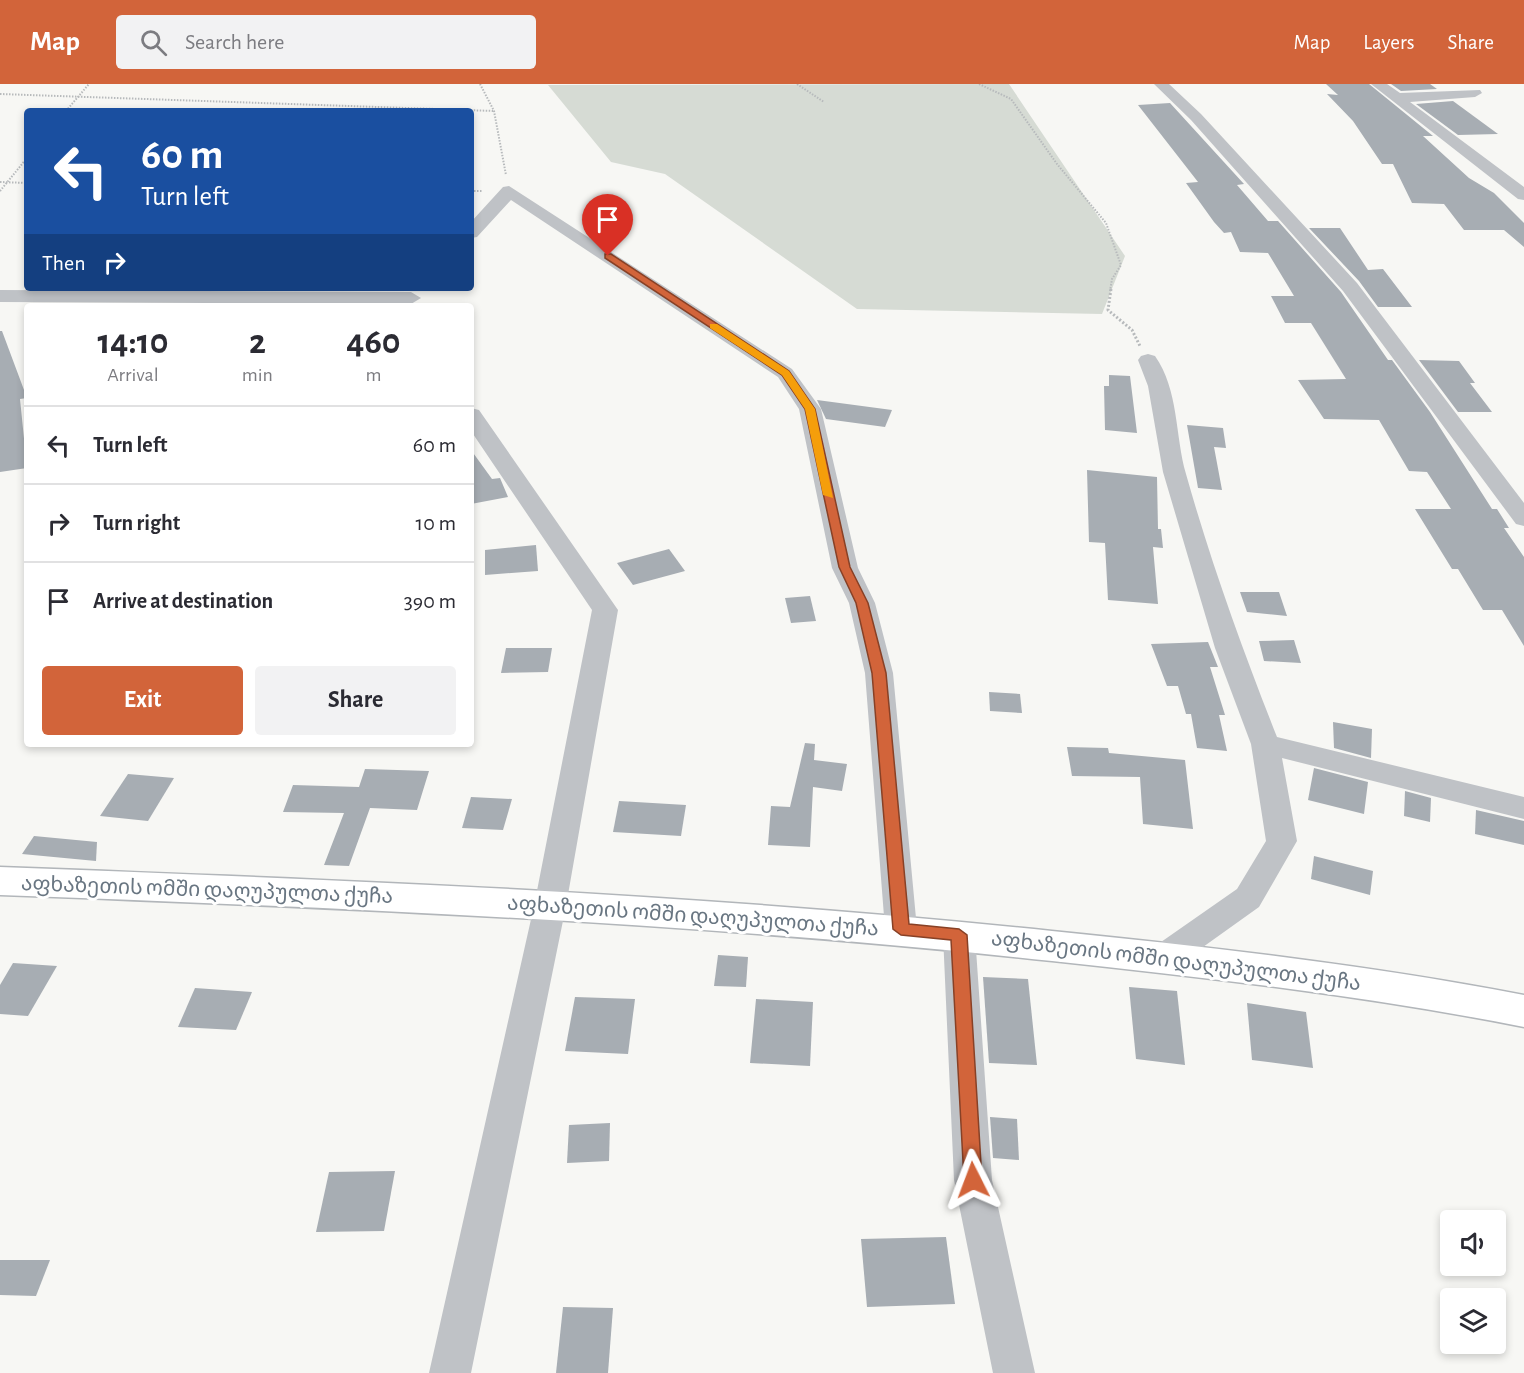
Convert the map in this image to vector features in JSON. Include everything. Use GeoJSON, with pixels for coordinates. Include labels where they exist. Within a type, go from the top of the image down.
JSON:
{"type":"FeatureCollection","features":[{"type":"Feature","properties":{"kind":"main road","name":"აფხაზეთის ომში დაღუპულთა ქუჩა"},"geometry":{"type":"LineString","coordinates":[[0,881],[225,889],[550,906],[901,929],[1163,958],[1455,997],[1524,1011]]}},
{"type":"Feature","properties":{"kind":"street"},"geometry":{"type":"LineString","coordinates":[[1161,84],[1196,117],[1350,287],[1524,519]]}},
{"type":"Feature","properties":{"kind":"street"},"geometry":{"type":"LineString","coordinates":[[1378,84],[1524,195]]}},
{"type":"Feature","properties":{"kind":"street"},"geometry":{"type":"LineString","coordinates":[[1396,98],[1475,93]]}},
{"type":"Feature","properties":{"kind":"street"},"geometry":{"type":"LineString","coordinates":[[1418,115],[1429,115],[1475,150]]}},
{"type":"Feature","properties":{"kind":"street"},"geometry":{"type":"LineString","coordinates":[[474,230],[509,191],[785,373],[810,409],[844,567],[862,603],[879,673],[901,929]]}},
{"type":"Feature","properties":{"kind":"street"},"geometry":{"type":"LineString","coordinates":[[0,296],[415,297]]}},
{"type":"Feature","properties":{"kind":"street"},"geometry":{"type":"LineString","coordinates":[[1148,360],[1159,386],[1178,483],[1228,648],[1265,744],[1282,841],[1248,898],[1163,958]]}},
{"type":"Feature","properties":{"kind":"street"},"geometry":{"type":"LineString","coordinates":[[450,1373],[550,906],[605,610],[474,419]]}},
{"type":"Feature","properties":{"kind":"street"},"geometry":{"type":"LineString","coordinates":[[1265,744],[1524,808]]}},
{"type":"Feature","properties":{"kind":"street"},"geometry":{"type":"LineString","coordinates":[[959,935],[973,1180],[1014,1373]]}},
{"type":"Feature","properties":{"kind":"path"},"geometry":{"type":"LineString","coordinates":[[69,108],[90,84]]}},
{"type":"Feature","properties":{"kind":"path"},"geometry":{"type":"LineString","coordinates":[[480,84],[494,111],[509,191]]}},
{"type":"Feature","properties":{"kind":"path"},"geometry":{"type":"LineString","coordinates":[[797,84],[824,102]]}},
{"type":"Feature","properties":{"kind":"path"},"geometry":{"type":"LineString","coordinates":[[979,84],[1011,99],[1057,164],[1106,222],[1121,265],[1112,279],[1108,310],[1132,330],[1148,360]]}},
{"type":"Feature","properties":{"kind":"path"},"geometry":{"type":"LineString","coordinates":[[0,94],[405,108]]}},
{"type":"Feature","properties":{"kind":"path"},"geometry":{"type":"LineString","coordinates":[[474,110],[494,111]]}},
{"type":"Feature","properties":{"kind":"path"},"geometry":{"type":"LineString","coordinates":[[0,191],[24,162]]}},
{"type":"Feature","properties":{"kind":"path"},"geometry":{"type":"LineString","coordinates":[[0,182],[24,183]]}},
{"type":"Feature","properties":{"kind":"shaded area"},"geometry":{"type":"Polygon","coordinates":[[[1009,84],[1125,256],[1102,314],[857,309],[665,174],[611,162],[548,85],[1009,84]]]}},
{"type":"Feature","properties":{"kind":"building"},"geometry":{"type":"Polygon","coordinates":[[[1326,84],[1369,84],[1433,136],[1423,136],[1469,178],[1494,193],[1524,223],[1524,247],[1504,230],[1464,230],[1444,204],[1412,203],[1393,164],[1382,164],[1353,121],[1327,94],[1338,95],[1326,84]]]}},
{"type":"Feature","properties":{"kind":"building"},"geometry":{"type":"Polygon","coordinates":[[[1391,84],[1430,84],[1437,89],[1401,91],[1391,84]]]}},
{"type":"Feature","properties":{"kind":"building"},"geometry":{"type":"Polygon","coordinates":[[[1453,101],[1498,134],[1458,135],[1416,104],[1453,101]]]}},
{"type":"Feature","properties":{"kind":"building"},"geometry":{"type":"Polygon","coordinates":[[[1170,103],[1244,184],[1237,185],[1268,221],[1278,221],[1341,292],[1388,360],[1392,360],[1430,412],[1492,509],[1497,509],[1509,528],[1504,528],[1524,557],[1524,646],[1502,610],[1483,610],[1458,569],[1452,569],[1415,509],[1451,509],[1427,472],[1409,471],[1379,420],[1324,419],[1298,380],[1346,379],[1311,323],[1285,323],[1271,296],[1294,296],[1268,253],[1240,252],[1231,232],[1224,233],[1186,183],[1198,182],[1138,105],[1170,103]]]}},
{"type":"Feature","properties":{"kind":"building"},"geometry":{"type":"Polygon","coordinates":[[[1309,228],[1340,228],[1368,270],[1383,269],[1412,307],[1378,307],[1359,281],[1309,228]]]}},
{"type":"Feature","properties":{"kind":"building"},"geometry":{"type":"Polygon","coordinates":[[[0,331],[2,331],[24,390],[24,398],[20,399],[24,468],[0,472],[0,331]]]}},
{"type":"Feature","properties":{"kind":"building"},"geometry":{"type":"Polygon","coordinates":[[[1419,360],[1459,361],[1475,383],[1470,383],[1492,412],[1458,412],[1419,360]]]}},
{"type":"Feature","properties":{"kind":"building"},"geometry":{"type":"Polygon","coordinates":[[[1109,375],[1130,376],[1137,433],[1105,430],[1104,386],[1109,386],[1109,375]]]}},
{"type":"Feature","properties":{"kind":"building"},"geometry":{"type":"Polygon","coordinates":[[[817,400],[892,410],[885,427],[826,419],[817,400]]]}},
{"type":"Feature","properties":{"kind":"building"},"geometry":{"type":"Polygon","coordinates":[[[1187,425],[1223,428],[1226,448],[1214,447],[1222,490],[1198,488],[1187,425]]]}},
{"type":"Feature","properties":{"kind":"building"},"geometry":{"type":"Polygon","coordinates":[[[474,454],[492,479],[500,478],[508,497],[474,503],[474,454]]]}},
{"type":"Feature","properties":{"kind":"building"},"geometry":{"type":"Polygon","coordinates":[[[1087,470],[1157,477],[1158,529],[1161,529],[1163,548],[1153,547],[1158,604],[1108,600],[1105,543],[1089,542],[1087,470]]]}},
{"type":"Feature","properties":{"kind":"building"},"geometry":{"type":"Polygon","coordinates":[[[536,545],[538,571],[485,575],[485,550],[536,545]]]}},
{"type":"Feature","properties":{"kind":"building"},"geometry":{"type":"Polygon","coordinates":[[[669,549],[685,571],[633,585],[617,563],[669,549]]]}},
{"type":"Feature","properties":{"kind":"building"},"geometry":{"type":"Polygon","coordinates":[[[1240,592],[1279,592],[1287,616],[1247,612],[1240,592]]]}},
{"type":"Feature","properties":{"kind":"building"},"geometry":{"type":"Polygon","coordinates":[[[810,596],[816,621],[791,623],[785,598],[810,596]]]}},
{"type":"Feature","properties":{"kind":"building"},"geometry":{"type":"Polygon","coordinates":[[[1294,640],[1301,663],[1264,661],[1259,641],[1294,640]]]}},
{"type":"Feature","properties":{"kind":"building"},"geometry":{"type":"Polygon","coordinates":[[[1208,642],[1218,667],[1210,667],[1225,715],[1219,715],[1227,751],[1197,748],[1191,714],[1186,714],[1178,686],[1167,686],[1151,644],[1208,642]]]}},
{"type":"Feature","properties":{"kind":"building"},"geometry":{"type":"Polygon","coordinates":[[[506,648],[552,648],[548,672],[501,673],[506,648]]]}},
{"type":"Feature","properties":{"kind":"building"},"geometry":{"type":"Polygon","coordinates":[[[989,692],[1020,694],[1022,713],[990,711],[989,692]]]}},
{"type":"Feature","properties":{"kind":"building"},"geometry":{"type":"Polygon","coordinates":[[[1333,722],[1372,729],[1371,758],[1334,748],[1333,722]]]}},
{"type":"Feature","properties":{"kind":"building"},"geometry":{"type":"Polygon","coordinates":[[[805,743],[815,744],[814,760],[847,764],[842,791],[813,787],[810,847],[768,845],[771,806],[790,807],[805,743]]]}},
{"type":"Feature","properties":{"kind":"building"},"geometry":{"type":"Polygon","coordinates":[[[1067,747],[1108,748],[1109,753],[1185,760],[1193,829],[1143,824],[1140,777],[1072,776],[1067,747]]]}},
{"type":"Feature","properties":{"kind":"building"},"geometry":{"type":"Polygon","coordinates":[[[1314,768],[1368,782],[1364,814],[1308,800],[1314,768]]]}},
{"type":"Feature","properties":{"kind":"building"},"geometry":{"type":"Polygon","coordinates":[[[365,769],[429,771],[417,810],[370,808],[349,866],[324,865],[344,813],[283,812],[293,785],[359,787],[365,769]]]}},
{"type":"Feature","properties":{"kind":"building"},"geometry":{"type":"Polygon","coordinates":[[[128,774],[174,778],[148,821],[100,816],[128,774]]]}},
{"type":"Feature","properties":{"kind":"building"},"geometry":{"type":"Polygon","coordinates":[[[1405,791],[1431,798],[1430,822],[1404,816],[1405,791]]]}},
{"type":"Feature","properties":{"kind":"building"},"geometry":{"type":"Polygon","coordinates":[[[471,797],[512,799],[503,830],[462,828],[471,797]]]}},
{"type":"Feature","properties":{"kind":"building"},"geometry":{"type":"Polygon","coordinates":[[[619,801],[686,805],[681,836],[613,832],[619,801]]]}},
{"type":"Feature","properties":{"kind":"building"},"geometry":{"type":"Polygon","coordinates":[[[1476,810],[1524,821],[1524,845],[1475,834],[1476,810]]]}},
{"type":"Feature","properties":{"kind":"building"},"geometry":{"type":"Polygon","coordinates":[[[34,836],[97,842],[96,861],[22,854],[34,836]]]}},
{"type":"Feature","properties":{"kind":"building"},"geometry":{"type":"Polygon","coordinates":[[[1314,856],[1373,871],[1370,895],[1311,879],[1314,856]]]}},
{"type":"Feature","properties":{"kind":"building"},"geometry":{"type":"Polygon","coordinates":[[[718,955],[748,957],[746,987],[714,986],[718,955]]]}},
{"type":"Feature","properties":{"kind":"building"},"geometry":{"type":"Polygon","coordinates":[[[13,963],[57,966],[28,1016],[0,1014],[0,985],[13,963]]]}},
{"type":"Feature","properties":{"kind":"building"},"geometry":{"type":"Polygon","coordinates":[[[983,977],[1028,979],[1037,1065],[989,1063],[983,977]]]}},
{"type":"Feature","properties":{"kind":"building"},"geometry":{"type":"Polygon","coordinates":[[[1129,987],[1177,991],[1185,1065],[1136,1059],[1129,987]]]}},
{"type":"Feature","properties":{"kind":"building"},"geometry":{"type":"Polygon","coordinates":[[[195,988],[252,992],[236,1030],[178,1027],[195,988]]]}},
{"type":"Feature","properties":{"kind":"building"},"geometry":{"type":"Polygon","coordinates":[[[575,997],[635,999],[628,1054],[565,1051],[575,997]]]}},
{"type":"Feature","properties":{"kind":"building"},"geometry":{"type":"Polygon","coordinates":[[[756,999],[813,1002],[810,1066],[750,1063],[756,999]]]}},
{"type":"Feature","properties":{"kind":"building"},"geometry":{"type":"Polygon","coordinates":[[[1247,1003],[1306,1012],[1313,1068],[1252,1060],[1247,1003]]]}},
{"type":"Feature","properties":{"kind":"building"},"geometry":{"type":"Polygon","coordinates":[[[990,1117],[1017,1119],[1019,1160],[993,1158],[990,1117]]]}},
{"type":"Feature","properties":{"kind":"building"},"geometry":{"type":"Polygon","coordinates":[[[610,1123],[609,1161],[567,1163],[569,1125],[610,1123]]]}},
{"type":"Feature","properties":{"kind":"building"},"geometry":{"type":"Polygon","coordinates":[[[395,1171],[384,1231],[316,1232],[329,1172],[395,1171]]]}},
{"type":"Feature","properties":{"kind":"building"},"geometry":{"type":"Polygon","coordinates":[[[946,1237],[955,1304],[867,1307],[861,1239],[946,1237]]]}},
{"type":"Feature","properties":{"kind":"building"},"geometry":{"type":"Polygon","coordinates":[[[0,1260],[50,1260],[36,1296],[0,1295],[0,1260]]]}},
{"type":"Feature","properties":{"kind":"building"},"geometry":{"type":"Polygon","coordinates":[[[563,1307],[613,1308],[608,1373],[556,1373],[563,1307]]]}},
{"type":"Feature","properties":{"kind":"slow traffic"},"geometry":{"type":"LineString","coordinates":[[714,326],[785,373],[810,409],[829,495]]}},
{"type":"Feature","properties":{"kind":"route"},"geometry":{"type":"LineString","coordinates":[[608,256],[785,373],[810,409],[844,567],[862,603],[879,673],[901,929],[959,935],[973,1180]]}}]}
